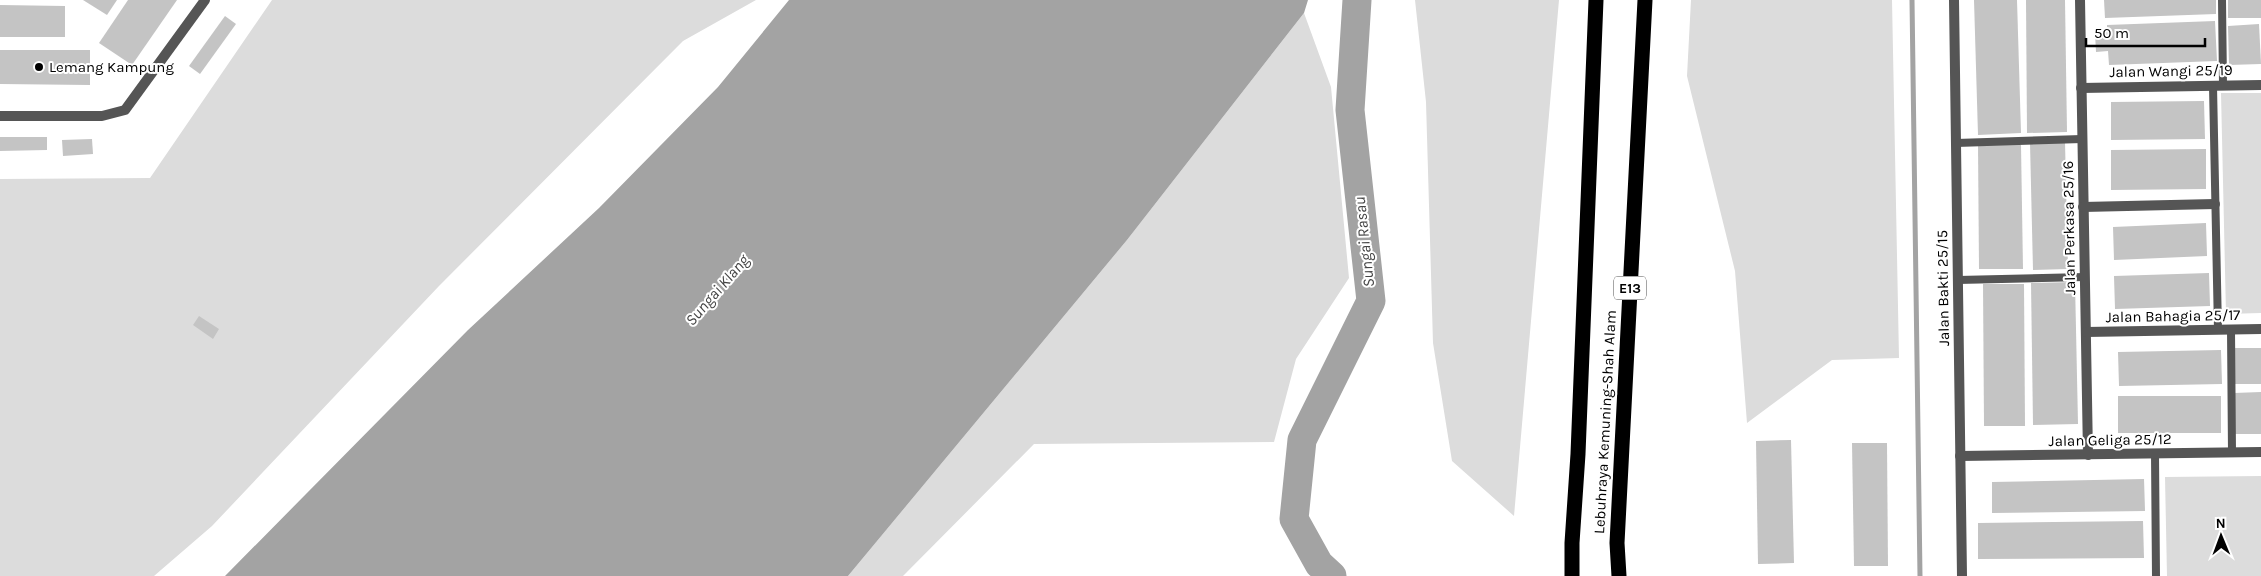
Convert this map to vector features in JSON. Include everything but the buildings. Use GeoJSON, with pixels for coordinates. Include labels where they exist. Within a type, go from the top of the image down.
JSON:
{"type":"FeatureCollection","features":[{"type":"Feature","properties":{"kind":"highway","name":"Lebuhraya Kemuning-Shah Alam"},"geometry":{"type":"LineString","coordinates":[[1572,576],[1596,0]]}},
{"type":"Feature","properties":{"kind":"highway","name":"Lebuhraya Kemuning-Shah Alam"},"geometry":{"type":"LineString","coordinates":[[1619,576],[1616,543],[1645,0]]}},
{"type":"Feature","properties":{"kind":"street"},"geometry":{"type":"LineString","coordinates":[[0,116],[102,116],[125,110],[206,0]]}},
{"type":"Feature","properties":{"kind":"street","name":"Jalan Bakti 25/15"},"geometry":{"type":"LineString","coordinates":[[1954,0],[1962,576]]}},
{"type":"Feature","properties":{"kind":"street","name":"Jalan Perkasa 25/16"},"geometry":{"type":"LineString","coordinates":[[2080,0],[2088,455]]}},
{"type":"Feature","properties":{"kind":"street","name":"Jalan Wangi 25/19"},"geometry":{"type":"LineString","coordinates":[[2081,88],[2261,85]]}},
{"type":"Feature","properties":{"kind":"street"},"geometry":{"type":"LineString","coordinates":[[2084,207],[2216,204]]}},
{"type":"Feature","properties":{"kind":"street","name":"Jalan Bahagia 25/17"},"geometry":{"type":"LineString","coordinates":[[2086,332],[2261,329]]}},
{"type":"Feature","properties":{"kind":"street","name":"Jalan Geliga 25/12"},"geometry":{"type":"LineString","coordinates":[[1960,456],[2261,452]]}},
{"type":"Feature","properties":{"kind":"lane"},"geometry":{"type":"LineString","coordinates":[[2218,330],[2216,204],[2222,0]]}},
{"type":"Feature","properties":{"kind":"lane"},"geometry":{"type":"LineString","coordinates":[[1956,143],[2082,139]]}},
{"type":"Feature","properties":{"kind":"lane"},"geometry":{"type":"LineString","coordinates":[[1958,280],[2085,277]]}},
{"type":"Feature","properties":{"kind":"lane"},"geometry":{"type":"LineString","coordinates":[[2231,330],[2232,453]]}},
{"type":"Feature","properties":{"kind":"lane"},"geometry":{"type":"LineString","coordinates":[[2155,454],[2156,576]]}},
{"type":"Feature","properties":{"kind":"shaded area"},"geometry":{"type":"Polygon","coordinates":[[[272,0],[756,0],[683,41],[439,286],[212,526],[154,576],[0,576],[0,179],[150,178],[272,0]]]}},
{"type":"Feature","properties":{"kind":"shaded area"},"geometry":{"type":"Polygon","coordinates":[[[1415,0],[1559,0],[1514,516],[1452,461],[1433,343],[1426,102],[1415,0]]]}},
{"type":"Feature","properties":{"kind":"shaded area"},"geometry":{"type":"Polygon","coordinates":[[[1691,0],[1892,0],[1899,358],[1832,360],[1747,423],[1735,271],[1687,76],[1691,0]]]}},
{"type":"Feature","properties":{"kind":"shaded area"},"geometry":{"type":"Polygon","coordinates":[[[1304,13],[1331,87],[1349,278],[1296,359],[1274,442],[1034,444],[903,576],[848,576],[1127,240],[1304,13]]]}},
{"type":"Feature","properties":{"kind":"shaded area"},"geometry":{"type":"Polygon","coordinates":[[[2221,93],[2261,93],[2261,313],[2226,314],[2221,93]]]}},
{"type":"Feature","properties":{"kind":"shaded area"},"geometry":{"type":"Polygon","coordinates":[[[2261,476],[2261,576],[2167,576],[2165,477],[2261,476]]]}},
{"type":"Feature","properties":{"kind":"water","name":"Sungai Klang"},"geometry":{"type":"Polygon","coordinates":[[[789,0],[1308,0],[1304,13],[1127,240],[848,576],[225,576],[468,330],[599,208],[718,87],[789,0]]]}},
{"type":"Feature","properties":{"kind":"waterway","name":"Sungai Rasau"},"geometry":{"type":"LineString","coordinates":[[1332,576],[1319,564],[1294,519],[1302,440],[1371,301],[1350,110],[1357,0]]}},
{"type":"Feature","properties":{"kind":"waterway"},"geometry":{"type":"LineString","coordinates":[[1912,0],[1920,576]]}},
{"type":"Feature","properties":{"kind":"place","name":"Lemang Kampung"},"geometry":{"type":"Point","coordinates":[39,67]}}]}
